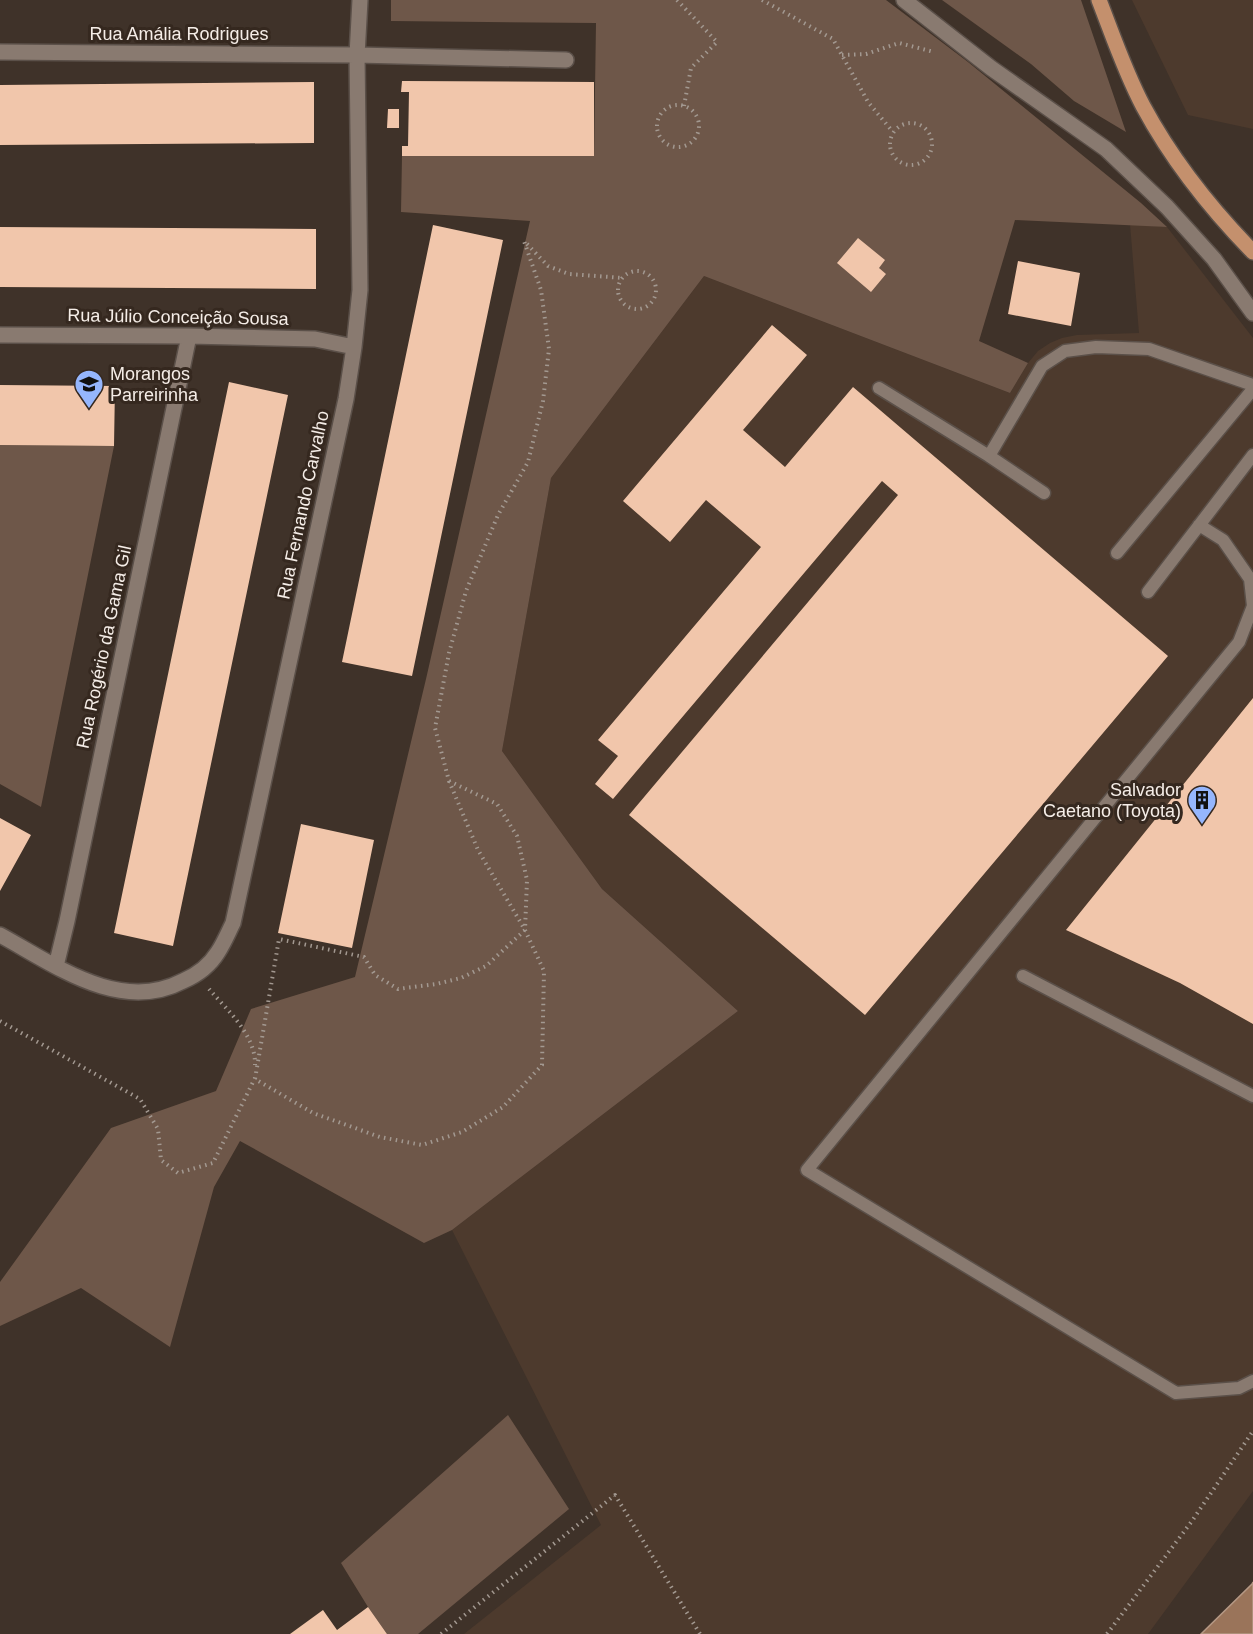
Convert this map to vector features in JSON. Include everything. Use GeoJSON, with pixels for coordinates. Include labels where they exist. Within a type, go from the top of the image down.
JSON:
{"type":"FeatureCollection","features":[{"type":"Feature","properties":{"kind":"main road"},"geometry":{"type":"LineString","coordinates":[[1099,0],[1134,87],[1167,147],[1188,178],[1253,252]]}},
{"type":"Feature","properties":{"kind":"street","name":"Rua Fernando Carvalho"},"geometry":{"type":"LineString","coordinates":[[0,936],[95,984],[132,993],[152,992],[175,986],[197,975],[217,954],[233,923],[346,399],[354,347],[360,290],[357,55],[360,0]]}},
{"type":"Feature","properties":{"kind":"street"},"geometry":{"type":"LineString","coordinates":[[904,0],[991,68],[1106,149],[1175,216],[1214,259],[1253,312]]}},
{"type":"Feature","properties":{"kind":"street","name":"Rua Amália Rodrigues"},"geometry":{"type":"LineString","coordinates":[[0,52],[357,55],[566,60]]}},
{"type":"Feature","properties":{"kind":"street","name":"Rua Júlio Conceição Sousa"},"geometry":{"type":"LineString","coordinates":[[0,335],[315,339],[354,347]]}},
{"type":"Feature","properties":{"kind":"street","name":"Rua Rogério da Gama Gil"},"geometry":{"type":"LineString","coordinates":[[56,966],[189,336]]}},
{"type":"Feature","properties":{"kind":"lane"},"geometry":{"type":"LineString","coordinates":[[989,456],[1042,366],[1065,351],[1096,347],[1149,349],[1253,385]]}},
{"type":"Feature","properties":{"kind":"lane"},"geometry":{"type":"LineString","coordinates":[[879,388],[1044,493]]}},
{"type":"Feature","properties":{"kind":"lane"},"geometry":{"type":"LineString","coordinates":[[1117,553],[1253,389]]}},
{"type":"Feature","properties":{"kind":"lane"},"geometry":{"type":"LineString","coordinates":[[1148,592],[1253,455]]}},
{"type":"Feature","properties":{"kind":"lane"},"geometry":{"type":"LineString","coordinates":[[1199,525],[1223,540],[1250,579],[1253,606],[1239,642],[807,1170],[1176,1393],[1239,1388],[1253,1381]]}},
{"type":"Feature","properties":{"kind":"lane"},"geometry":{"type":"LineString","coordinates":[[1023,976],[1253,1096]]}},
{"type":"Feature","properties":{"kind":"path"},"geometry":{"type":"LineString","coordinates":[[677,0],[717,42],[691,68],[684,106]]}},
{"type":"Feature","properties":{"kind":"path"},"geometry":{"type":"LineString","coordinates":[[762,0],[832,39],[868,102],[893,132]]}},
{"type":"Feature","properties":{"kind":"path"},"geometry":{"type":"LineString","coordinates":[[841,55],[866,54],[899,44],[937,53]]}},
{"type":"Feature","properties":{"kind":"path"},"geometry":{"type":"LineString","coordinates":[[670,106],[684,106],[691,110],[698,121],[696,135],[687,144],[680,147],[673,146],[666,143],[658,134],[658,119],[670,106]]}},
{"type":"Feature","properties":{"kind":"path"},"geometry":{"type":"LineString","coordinates":[[905,123],[916,123],[923,126],[931,136],[933,143],[928,157],[914,166],[900,162],[894,157],[890,147],[893,132],[905,123]]}},
{"type":"Feature","properties":{"kind":"path"},"geometry":{"type":"LineString","coordinates":[[255,1079],[313,1113],[380,1137],[422,1145],[462,1132],[503,1107],[542,1065],[544,970],[525,930],[478,850],[449,782],[435,728],[449,652],[466,591],[498,515],[528,462],[543,401],[549,349],[541,290],[524,241],[548,266],[569,274],[623,278],[634,272],[643,272],[653,280],[655,296],[652,302],[638,309],[621,301],[618,290],[623,278]]}},
{"type":"Feature","properties":{"kind":"path"},"geometry":{"type":"LineString","coordinates":[[0,1022],[140,1099],[158,1129],[161,1160],[178,1173],[213,1163],[255,1079],[279,939],[364,957],[375,975],[398,989],[461,978],[486,966],[525,930],[527,880],[518,836],[497,804],[449,782]]}},
{"type":"Feature","properties":{"kind":"path"},"geometry":{"type":"LineString","coordinates":[[197,975],[243,1029],[256,1053],[255,1079]]}},
{"type":"Feature","properties":{"kind":"path"},"geometry":{"type":"LineString","coordinates":[[1107,1634],[1192,1521],[1253,1431]]}},
{"type":"Feature","properties":{"kind":"path"},"geometry":{"type":"LineString","coordinates":[[441,1634],[615,1495],[700,1634]]}},
{"type":"Feature","properties":{"kind":"shaded area"},"geometry":{"type":"Polygon","coordinates":[[[391,0],[886,0],[968,62],[1141,203],[1167,227],[1015,220],[979,341],[1028,363],[1010,393],[704,276],[551,478],[502,751],[602,889],[738,1011],[452,1230],[424,1243],[240,1141],[214,1187],[170,1347],[81,1288],[0,1326],[0,1282],[111,1128],[216,1091],[251,1009],[355,977],[426,679],[530,221],[401,212],[402,156],[594,156],[596,23],[391,21],[391,0]]]}},
{"type":"Feature","properties":{"kind":"shaded area"},"geometry":{"type":"Polygon","coordinates":[[[942,0],[1081,0],[1126,132],[1074,101],[1031,64],[942,0]]]}},
{"type":"Feature","properties":{"kind":"shaded area"},"geometry":{"type":"Polygon","coordinates":[[[1132,0],[1253,0],[1253,129],[1188,115],[1132,0]]]}},
{"type":"Feature","properties":{"kind":"shaded area"},"geometry":{"type":"Polygon","coordinates":[[[1130,224],[1167,227],[1253,338],[1253,1491],[1148,1634],[464,1634],[601,1525],[452,1230],[738,1011],[602,889],[502,751],[551,478],[704,276],[1010,393],[1028,363],[1038,351],[1050,343],[1077,335],[1139,333],[1130,224]]]}},
{"type":"Feature","properties":{"kind":"shaded area"},"geometry":{"type":"Polygon","coordinates":[[[0,445],[114,446],[41,807],[0,784],[0,445]]]}},
{"type":"Feature","properties":{"kind":"shaded area"},"geometry":{"type":"Polygon","coordinates":[[[508,1415],[569,1509],[418,1634],[387,1634],[341,1563],[508,1415]]]}},
{"type":"Feature","properties":{"kind":"shaded area"},"geometry":{"type":"Polygon","coordinates":[[[1253,1582],[1253,1634],[1201,1634],[1252,1584],[1253,1582]]]}},
{"type":"Feature","properties":{"kind":"building"},"geometry":{"type":"Polygon","coordinates":[[[402,81],[594,82],[594,156],[402,156],[402,146],[408,146],[409,92],[401,92],[402,81]]]}},
{"type":"Feature","properties":{"kind":"building"},"geometry":{"type":"Polygon","coordinates":[[[314,82],[314,143],[0,145],[0,85],[314,82]]]}},
{"type":"Feature","properties":{"kind":"building"},"geometry":{"type":"Polygon","coordinates":[[[388,109],[399,109],[399,128],[387,128],[388,109]]]}},
{"type":"Feature","properties":{"kind":"building"},"geometry":{"type":"Polygon","coordinates":[[[433,225],[503,240],[412,676],[342,662],[433,225]]]}},
{"type":"Feature","properties":{"kind":"building"},"geometry":{"type":"Polygon","coordinates":[[[0,227],[316,229],[316,289],[0,287],[0,227]]]}},
{"type":"Feature","properties":{"kind":"building"},"geometry":{"type":"Polygon","coordinates":[[[858,238],[885,260],[879,268],[886,274],[871,292],[837,263],[858,238]]]}},
{"type":"Feature","properties":{"kind":"building"},"geometry":{"type":"Polygon","coordinates":[[[1018,261],[1080,273],[1071,326],[1008,314],[1018,261]]]}},
{"type":"Feature","properties":{"kind":"building"},"geometry":{"type":"Polygon","coordinates":[[[772,325],[807,355],[743,430],[785,467],[853,387],[1168,656],[865,1015],[629,815],[898,495],[882,481],[613,799],[595,784],[618,756],[598,740],[761,547],[706,500],[670,542],[623,501],[772,325]]]}},
{"type":"Feature","properties":{"kind":"building"},"geometry":{"type":"Polygon","coordinates":[[[229,382],[288,395],[173,946],[114,933],[229,382]]]}},
{"type":"Feature","properties":{"kind":"building"},"geometry":{"type":"Polygon","coordinates":[[[0,385],[115,386],[114,446],[0,445],[0,385]]]}},
{"type":"Feature","properties":{"kind":"building","name":"Salvador Caetano (Toyota)"},"geometry":{"type":"Polygon","coordinates":[[[1253,698],[1253,1024],[1180,983],[1066,930],[1253,698]]]}},
{"type":"Feature","properties":{"kind":"building"},"geometry":{"type":"Polygon","coordinates":[[[0,818],[31,835],[0,891],[0,818]]]}},
{"type":"Feature","properties":{"kind":"building"},"geometry":{"type":"Polygon","coordinates":[[[301,824],[374,840],[352,948],[278,933],[301,824]]]}},
{"type":"Feature","properties":{"kind":"building"},"geometry":{"type":"Polygon","coordinates":[[[368,1607],[387,1634],[290,1634],[323,1610],[337,1630],[368,1607]]]}},
{"type":"Feature","properties":{"kind":"place","name":"Morangos Parreirinha"},"geometry":{"type":"Point","coordinates":[89,410]}},
{"type":"Feature","properties":{"kind":"place","name":"Salvador Caetano (Toyota)"},"geometry":{"type":"Point","coordinates":[1202,826]}}]}
